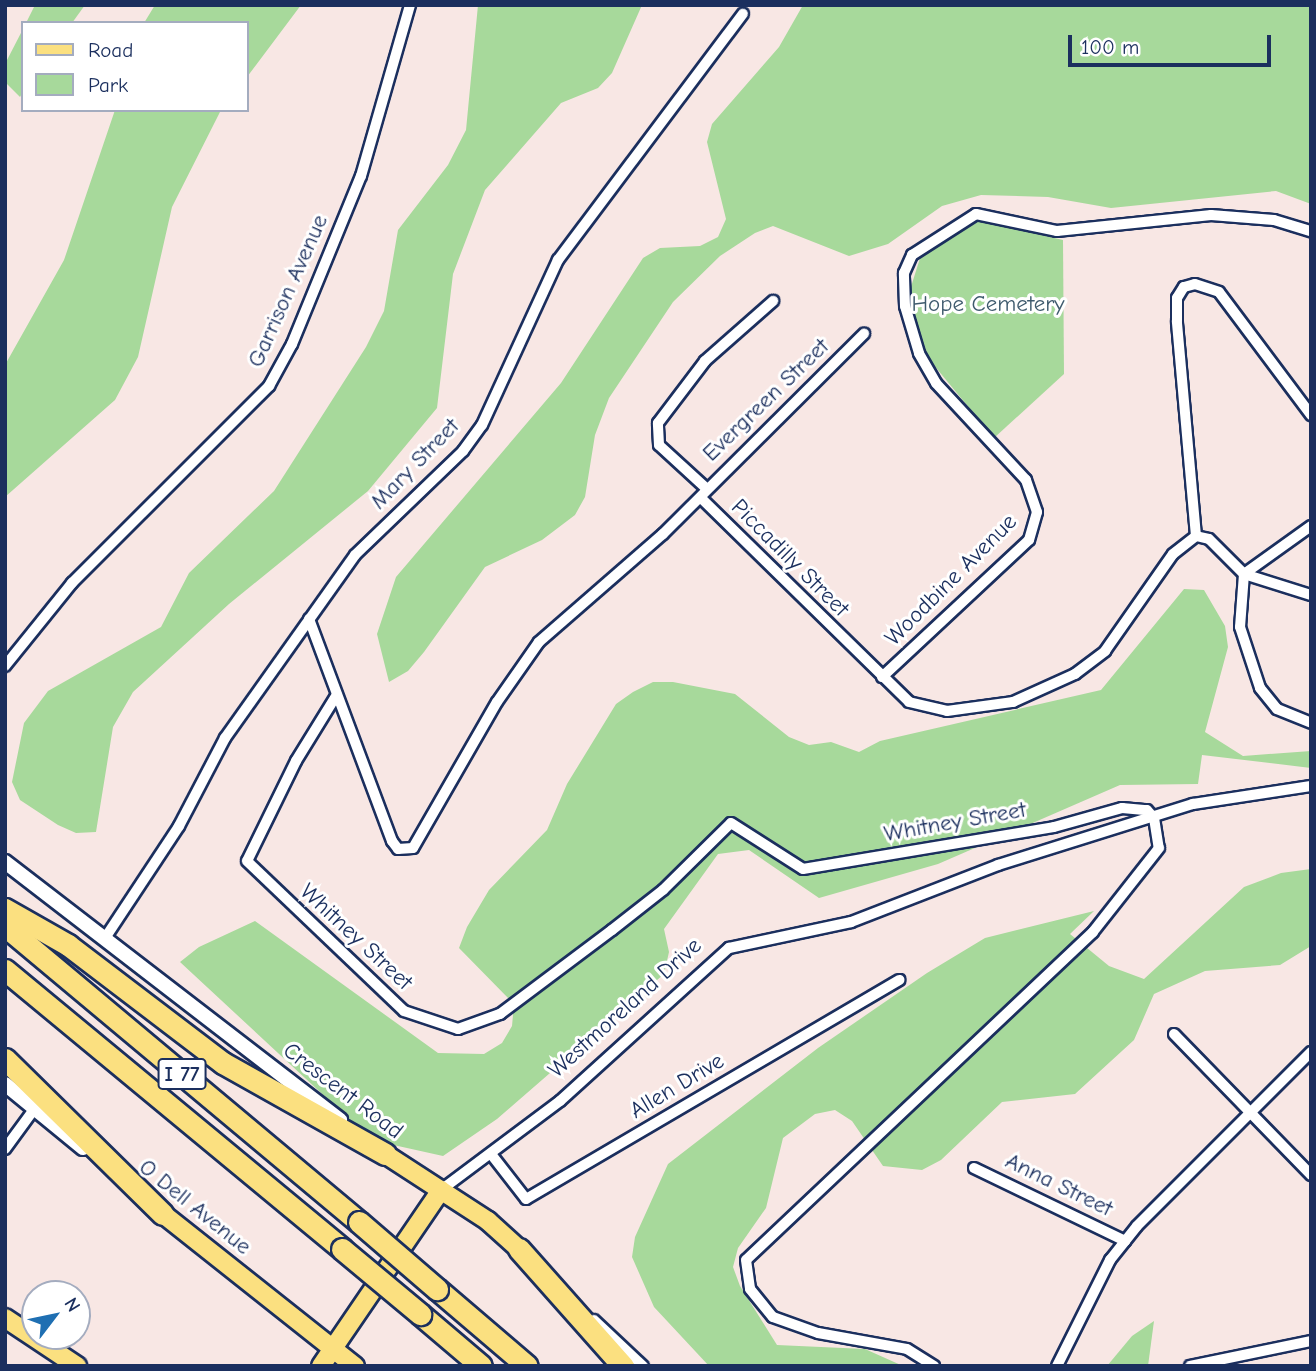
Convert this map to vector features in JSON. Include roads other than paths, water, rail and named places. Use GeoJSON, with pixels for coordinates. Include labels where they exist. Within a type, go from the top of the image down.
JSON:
{"type":"FeatureCollection","features":[{"type":"Feature","properties":{"kind":"highway"},"geometry":{"type":"LineString","coordinates":[[5,909],[68,945],[223,1063],[385,1154]]}},
{"type":"Feature","properties":{"kind":"highway","name":"I 77"},"geometry":{"type":"LineString","coordinates":[[5,926],[527,1366]]}},
{"type":"Feature","properties":{"kind":"highway","name":"I 77"},"geometry":{"type":"LineString","coordinates":[[5,970],[481,1366]]}},
{"type":"Feature","properties":{"kind":"highway"},"geometry":{"type":"LineString","coordinates":[[5,1059],[163,1214]]}},
{"type":"Feature","properties":{"kind":"highway"},"geometry":{"type":"LineString","coordinates":[[519,1249],[623,1366]]}},
{"type":"Feature","properties":{"kind":"main road","name":"Crescent Road"},"geometry":{"type":"LineString","coordinates":[[385,1154],[441,1190],[519,1249]]}},
{"type":"Feature","properties":{"kind":"main road","name":"Westmoreland Drive"},"geometry":{"type":"LineString","coordinates":[[321,1366],[441,1190]]}},
{"type":"Feature","properties":{"kind":"main road","name":"O Dell Avenue"},"geometry":{"type":"LineString","coordinates":[[163,1214],[355,1366]]}},
{"type":"Feature","properties":{"kind":"main road"},"geometry":{"type":"LineString","coordinates":[[5,1318],[77,1366]]}},
{"type":"Feature","properties":{"kind":"street","name":"Garrison Avenue"},"geometry":{"type":"LineString","coordinates":[[5,666],[72,583],[269,386],[292,344],[361,176],[410,5]]}},
{"type":"Feature","properties":{"kind":"street","name":"Mary Street"},"geometry":{"type":"LineString","coordinates":[[105,938],[179,826],[225,738],[355,555],[463,451],[482,425],[558,260],[743,13]]}},
{"type":"Feature","properties":{"kind":"street","name":"Woodbine Avenue"},"geometry":{"type":"LineString","coordinates":[[882,677],[1029,540],[1037,512],[1027,480],[936,383],[919,353],[905,306],[904,274],[912,255],[976,214],[1057,231],[1211,215],[1274,220],[1311,231]]}},
{"type":"Feature","properties":{"kind":"street"},"geometry":{"type":"LineString","coordinates":[[1311,415],[1219,292],[1195,284],[1177,298],[1196,536],[1209,539],[1244,574],[1311,595]]}},
{"type":"Feature","properties":{"kind":"street"},"geometry":{"type":"LineString","coordinates":[[704,494],[659,445],[658,424],[705,361],[773,301]]}},
{"type":"Feature","properties":{"kind":"street","name":"Evergreen Street"},"geometry":{"type":"LineString","coordinates":[[704,494],[864,334]]}},
{"type":"Feature","properties":{"kind":"street","name":"Piccadilly Street"},"geometry":{"type":"LineString","coordinates":[[309,619],[392,841],[398,849],[413,848],[497,702],[539,642],[704,494],[909,702],[947,711],[1013,702],[1041,691],[1105,651],[1173,554],[1196,536]]}},
{"type":"Feature","properties":{"kind":"street"},"geometry":{"type":"LineString","coordinates":[[1244,574],[1311,526]]}},
{"type":"Feature","properties":{"kind":"street"},"geometry":{"type":"LineString","coordinates":[[1244,574],[1240,627],[1260,688],[1278,709],[1311,723]]}},
{"type":"Feature","properties":{"kind":"street","name":"Whitney Street"},"geometry":{"type":"LineString","coordinates":[[336,696],[290,772],[247,861],[404,1011],[458,1029],[500,1014],[612,930],[663,890],[710,836],[730,822],[742,826],[783,862],[803,869],[1054,827],[1122,808],[1147,810],[1154,818]]}},
{"type":"Feature","properties":{"kind":"street","name":"Westmoreland Drive"},"geometry":{"type":"LineString","coordinates":[[441,1190],[560,1101],[729,948],[851,922],[998,865],[1219,797],[1311,786]]}},
{"type":"Feature","properties":{"kind":"street"},"geometry":{"type":"LineString","coordinates":[[934,1366],[907,1349],[818,1333],[773,1317],[750,1289],[746,1260],[1093,932],[1159,848],[1154,818]]}},
{"type":"Feature","properties":{"kind":"street","name":"Crescent Road"},"geometry":{"type":"LineString","coordinates":[[5,862],[385,1154]]}},
{"type":"Feature","properties":{"kind":"street","name":"Allen Drive"},"geometry":{"type":"LineString","coordinates":[[491,1154],[526,1199],[898,981]]}},
{"type":"Feature","properties":{"kind":"street"},"geometry":{"type":"LineString","coordinates":[[1174,1034],[1311,1175]]}},
{"type":"Feature","properties":{"kind":"street"},"geometry":{"type":"LineString","coordinates":[[1057,1366],[1110,1260],[1125,1241],[1311,1052]]}},
{"type":"Feature","properties":{"kind":"street","name":"O Dell Avenue"},"geometry":{"type":"LineString","coordinates":[[5,1084],[163,1214]]}},
{"type":"Feature","properties":{"kind":"street"},"geometry":{"type":"LineString","coordinates":[[5,1149],[35,1108]]}},
{"type":"Feature","properties":{"kind":"street","name":"Anna Street"},"geometry":{"type":"LineString","coordinates":[[974,1168],[1125,1241]]}},
{"type":"Feature","properties":{"kind":"street","name":"Crescent Road"},"geometry":{"type":"LineString","coordinates":[[519,1249],[643,1366]]}},
{"type":"Feature","properties":{"kind":"street"},"geometry":{"type":"LineString","coordinates":[[1190,1366],[1311,1341]]}},
{"type":"Feature","properties":{"kind":"park label","name":"Hope Cemetery"},"geometry":{"type":"Point","coordinates":[988,304]}}]}
